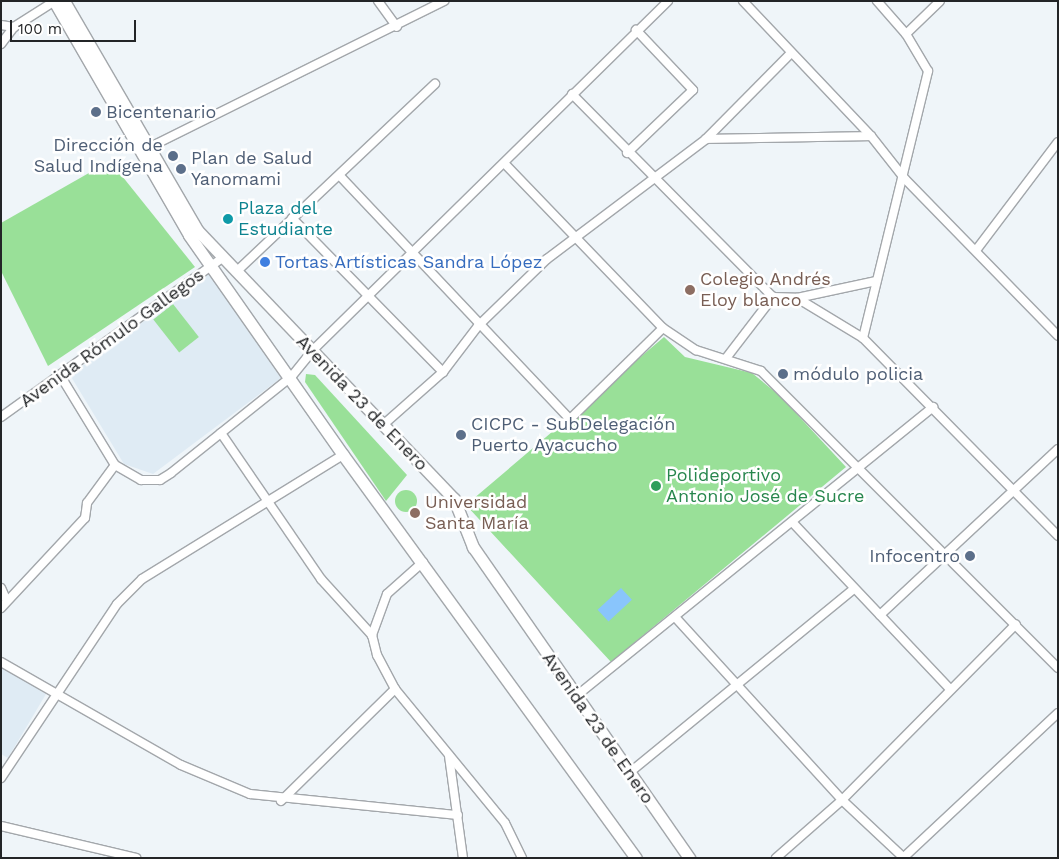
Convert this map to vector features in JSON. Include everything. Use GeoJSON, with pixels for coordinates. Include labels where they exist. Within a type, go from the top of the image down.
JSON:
{"type":"FeatureCollection","features":[{"type":"Feature","properties":{"kind":"main road","name":"Avenida 23 de Enero"},"geometry":{"type":"LineString","coordinates":[[54,1],[212,266],[292,376],[343,455],[423,562],[636,858]]}},
{"type":"Feature","properties":{"kind":"main road","name":"Avenida 23 de Enero"},"geometry":{"type":"LineString","coordinates":[[64,1],[144,150],[198,231],[454,499],[473,547],[575,697],[689,858]]}},
{"type":"Feature","properties":{"kind":"street"},"geometry":{"type":"LineString","coordinates":[[1,44],[14,27],[54,1]]}},
{"type":"Feature","properties":{"kind":"street"},"geometry":{"type":"LineString","coordinates":[[378,1],[397,27]]}},
{"type":"Feature","properties":{"kind":"street"},"geometry":{"type":"LineString","coordinates":[[144,150],[397,27],[444,1]]}},
{"type":"Feature","properties":{"kind":"street"},"geometry":{"type":"LineString","coordinates":[[60,375],[115,465],[141,480],[160,480],[292,376],[312,351],[504,164],[636,30],[668,1]]}},
{"type":"Feature","properties":{"kind":"street"},"geometry":{"type":"LineString","coordinates":[[743,1],[871,136],[905,179],[977,248],[1058,336]]}},
{"type":"Feature","properties":{"kind":"street"},"geometry":{"type":"LineString","coordinates":[[863,338],[876,281],[905,179],[928,71],[906,34],[877,1]]}},
{"type":"Feature","properties":{"kind":"street"},"geometry":{"type":"LineString","coordinates":[[906,34],[940,1]]}},
{"type":"Feature","properties":{"kind":"street"},"geometry":{"type":"LineString","coordinates":[[1,25],[14,27]]}},
{"type":"Feature","properties":{"kind":"street"},"geometry":{"type":"LineString","coordinates":[[627,153],[693,90],[636,30]]}},
{"type":"Feature","properties":{"kind":"street"},"geometry":{"type":"LineString","coordinates":[[384,425],[443,372],[478,326],[547,259],[576,241],[651,179],[706,139],[791,53]]}},
{"type":"Feature","properties":{"kind":"street"},"geometry":{"type":"LineString","coordinates":[[236,272],[436,84]]}},
{"type":"Feature","properties":{"kind":"street"},"geometry":{"type":"LineString","coordinates":[[572,94],[651,179],[773,297],[797,298],[876,281]]}},
{"type":"Feature","properties":{"kind":"street"},"geometry":{"type":"LineString","coordinates":[[706,139],[871,136]]}},
{"type":"Feature","properties":{"kind":"street"},"geometry":{"type":"LineString","coordinates":[[977,248],[1058,142]]}},
{"type":"Feature","properties":{"kind":"street"},"geometry":{"type":"LineString","coordinates":[[504,164],[576,241],[663,328],[696,350],[727,358],[761,371],[856,470],[1016,624],[1058,668]]}},
{"type":"Feature","properties":{"kind":"street"},"geometry":{"type":"LineString","coordinates":[[340,176],[413,253],[478,326],[570,419],[663,328]]}},
{"type":"Feature","properties":{"kind":"street"},"geometry":{"type":"LineString","coordinates":[[292,218],[368,298],[443,372]]}},
{"type":"Feature","properties":{"kind":"street","name":"Avenida Rómulo Gallegos"},"geometry":{"type":"LineString","coordinates":[[1,417],[222,258]]}},
{"type":"Feature","properties":{"kind":"street"},"geometry":{"type":"LineString","coordinates":[[727,358],[773,297]]}},
{"type":"Feature","properties":{"kind":"street"},"geometry":{"type":"LineString","coordinates":[[797,298],[863,338],[934,406],[1058,536]]}},
{"type":"Feature","properties":{"kind":"street"},"geometry":{"type":"LineString","coordinates":[[575,697],[794,524],[934,406]]}},
{"type":"Feature","properties":{"kind":"street"},"geometry":{"type":"LineString","coordinates":[[221,433],[264,502],[321,579],[372,635],[395,689],[505,823],[522,858]]}},
{"type":"Feature","properties":{"kind":"street"},"geometry":{"type":"LineString","coordinates":[[880,615],[1015,492],[1058,449]]}},
{"type":"Feature","properties":{"kind":"street"},"geometry":{"type":"LineString","coordinates":[[1,778],[5,765],[117,604],[142,579],[343,455]]}},
{"type":"Feature","properties":{"kind":"street"},"geometry":{"type":"LineString","coordinates":[[1,608],[6,599],[85,518],[86,503],[115,465]]}},
{"type":"Feature","properties":{"kind":"street"},"geometry":{"type":"LineString","coordinates":[[794,524],[950,689]]}},
{"type":"Feature","properties":{"kind":"street"},"geometry":{"type":"LineString","coordinates":[[372,635],[387,594],[423,562]]}},
{"type":"Feature","properties":{"kind":"street"},"geometry":{"type":"LineString","coordinates":[[1,588],[6,599]]}},
{"type":"Feature","properties":{"kind":"street"},"geometry":{"type":"LineString","coordinates":[[629,773],[737,689],[854,589]]}},
{"type":"Feature","properties":{"kind":"street"},"geometry":{"type":"LineString","coordinates":[[675,617],[737,689],[842,800],[903,857],[1058,713]]}},
{"type":"Feature","properties":{"kind":"street"},"geometry":{"type":"LineString","coordinates":[[776,858],[842,800],[1016,624]]}},
{"type":"Feature","properties":{"kind":"street"},"geometry":{"type":"LineString","coordinates":[[1,662],[54,695],[181,765],[250,794],[281,801],[458,815]]}},
{"type":"Feature","properties":{"kind":"street"},"geometry":{"type":"LineString","coordinates":[[281,801],[395,689]]}},
{"type":"Feature","properties":{"kind":"street"},"geometry":{"type":"LineString","coordinates":[[448,754],[463,858]]}},
{"type":"Feature","properties":{"kind":"street"},"geometry":{"type":"LineString","coordinates":[[1,826],[136,858]]}},
{"type":"Feature","properties":{"kind":"shaded area"},"geometry":{"type":"Polygon","coordinates":[[[209,274],[281,378],[153,474],[124,464],[70,375],[209,274]]]}},
{"type":"Feature","properties":{"kind":"shaded area"},"geometry":{"type":"Polygon","coordinates":[[[1,667],[46,694],[8,758],[1,754],[1,667]]]}},
{"type":"Feature","properties":{"kind":"green space"},"geometry":{"type":"Polygon","coordinates":[[[110,161],[195,267],[48,366],[1,271],[1,223],[110,161]]]}},
{"type":"Feature","properties":{"kind":"green space"},"geometry":{"type":"Polygon","coordinates":[[[173,304],[199,337],[179,352],[153,319],[173,304]]]}},
{"type":"Feature","properties":{"kind":"green space","name":"Polideportivo Antonio José de Sucre"},"geometry":{"type":"Polygon","coordinates":[[[664,337],[685,357],[752,373],[780,396],[846,467],[611,662],[466,505],[664,337]]]}},
{"type":"Feature","properties":{"kind":"green space"},"geometry":{"type":"Polygon","coordinates":[[[306,374],[315,375],[407,475],[386,501],[305,382],[306,374]]]}},
{"type":"Feature","properties":{"kind":"green space"},"geometry":{"type":"Polygon","coordinates":[[[406,490],[414,493],[417,501],[414,509],[406,512],[398,509],[395,501],[398,493],[406,490]]]}},
{"type":"Feature","properties":{"kind":"water"},"geometry":{"type":"Polygon","coordinates":[[[621,588],[632,600],[609,622],[598,610],[621,588]]]}},
{"type":"Feature","properties":{"kind":"place","name":"Bicentenario"},"geometry":{"type":"Point","coordinates":[96,112]}},
{"type":"Feature","properties":{"kind":"place","name":"Dirección de Salud Indígena"},"geometry":{"type":"Point","coordinates":[173,156]}},
{"type":"Feature","properties":{"kind":"place","name":"Plan de Salud Yanomami"},"geometry":{"type":"Point","coordinates":[181,169]}},
{"type":"Feature","properties":{"kind":"place","name":"Plaza del Estudiante"},"geometry":{"type":"Point","coordinates":[228,219]}},
{"type":"Feature","properties":{"kind":"place","name":"Tortas Artísticas Sandra López"},"geometry":{"type":"Point","coordinates":[265,262]}},
{"type":"Feature","properties":{"kind":"place","name":"Colegio Andrés Eloy blanco"},"geometry":{"type":"Point","coordinates":[690,290]}},
{"type":"Feature","properties":{"kind":"place","name":"módulo policia"},"geometry":{"type":"Point","coordinates":[783,374]}},
{"type":"Feature","properties":{"kind":"place","name":"CICPC - SubDelegación Puerto Ayacucho"},"geometry":{"type":"Point","coordinates":[461,435]}},
{"type":"Feature","properties":{"kind":"place","name":"Polideportivo Antonio José de Sucre"},"geometry":{"type":"Point","coordinates":[656,486]}},
{"type":"Feature","properties":{"kind":"place","name":"Universidad Santa María"},"geometry":{"type":"Point","coordinates":[415,513]}},
{"type":"Feature","properties":{"kind":"place","name":"Infocentro"},"geometry":{"type":"Point","coordinates":[970,556]}}]}
